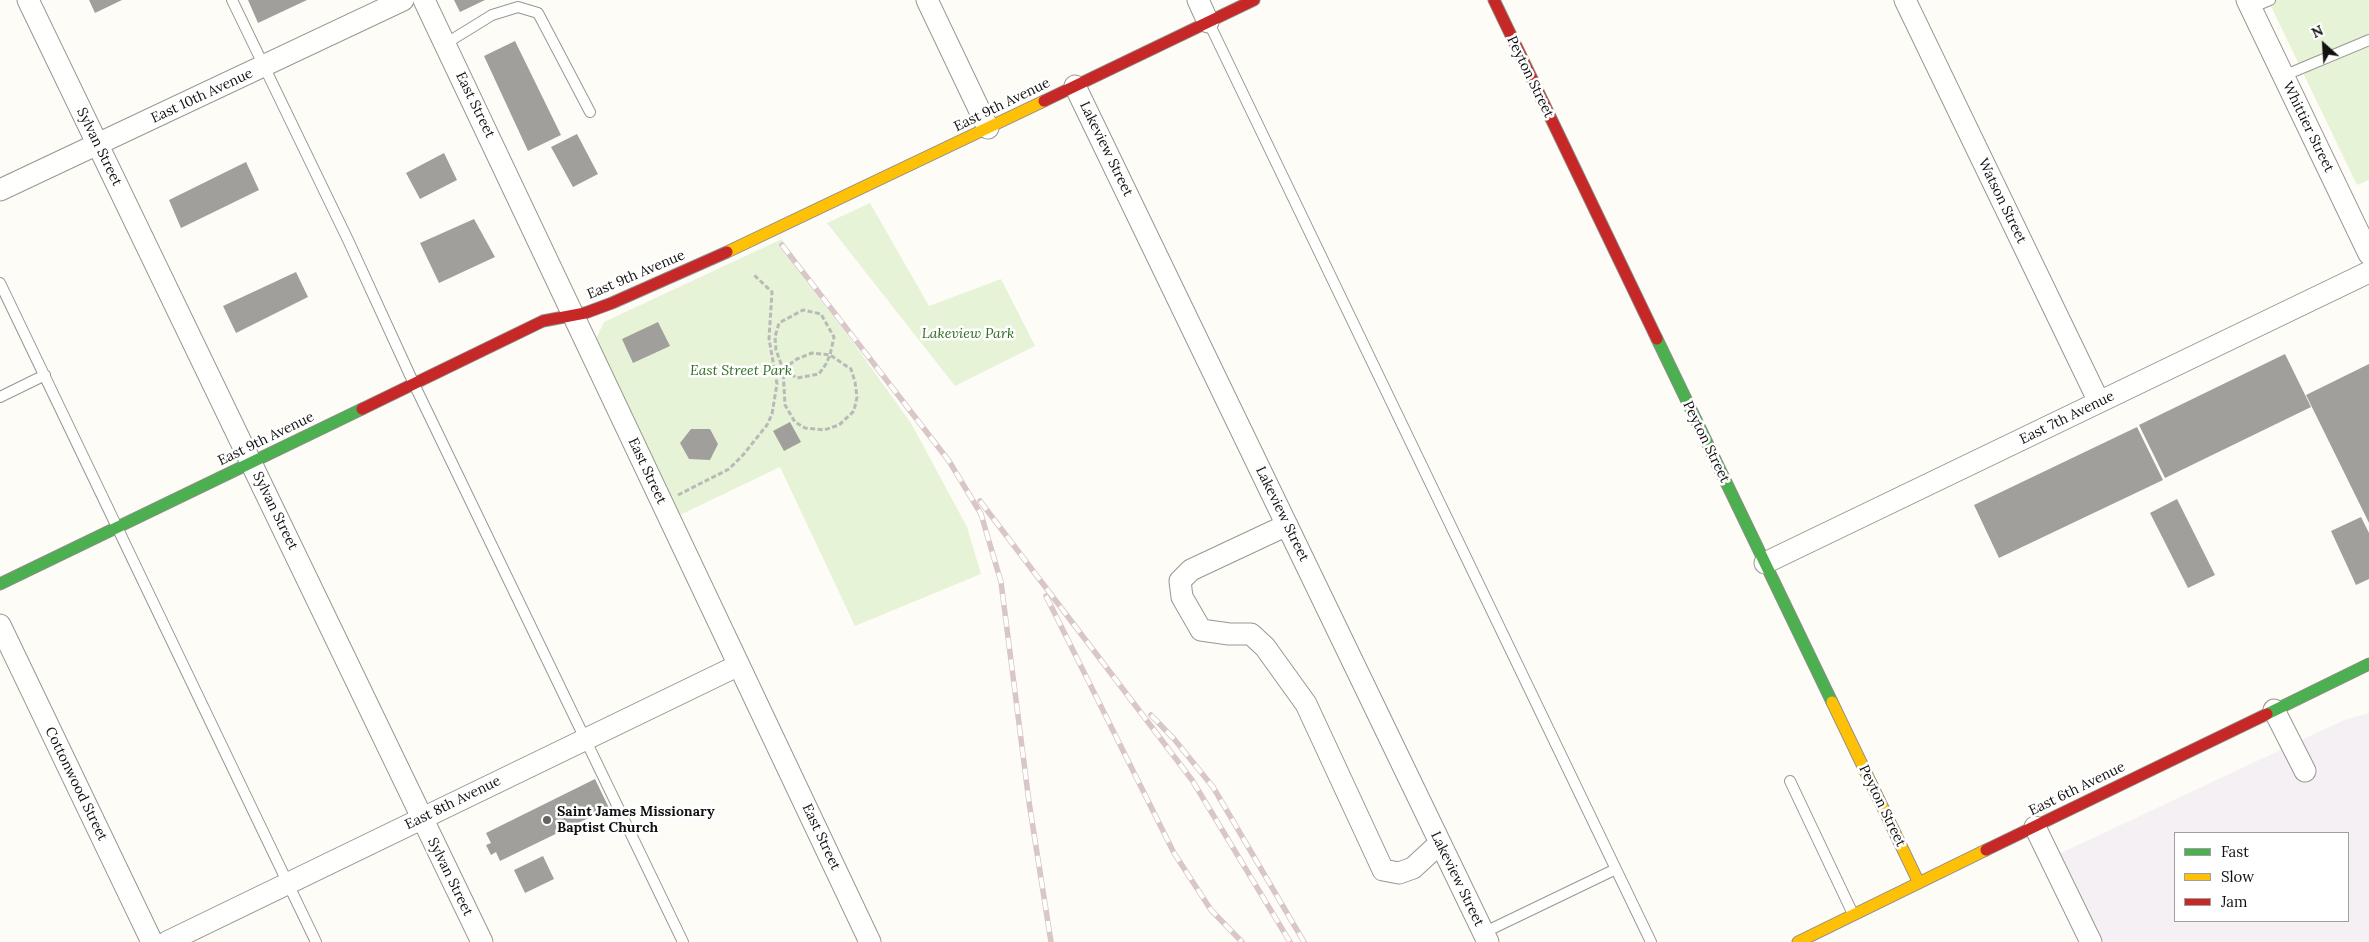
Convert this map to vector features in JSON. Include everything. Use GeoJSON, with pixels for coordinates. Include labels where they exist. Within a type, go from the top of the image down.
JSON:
{"type":"FeatureCollection","features":[{"type":"Feature","properties":{"kind":"street","name":"Sylvan Street"},"geometry":{"type":"LineString","coordinates":[[28,0],[482,942]]}},
{"type":"Feature","properties":{"kind":"street","name":"East 10th Avenue"},"geometry":{"type":"LineString","coordinates":[[0,190],[403,0]]}},
{"type":"Feature","properties":{"kind":"street","name":"East Street"},"geometry":{"type":"LineString","coordinates":[[424,0],[870,942]]}},
{"type":"Feature","properties":{"kind":"street"},"geometry":{"type":"LineString","coordinates":[[927,0],[988,128]]}},
{"type":"Feature","properties":{"kind":"street"},"geometry":{"type":"LineString","coordinates":[[1198,0],[1208,22]]}},
{"type":"Feature","properties":{"kind":"street","name":"East 9th Avenue"},"geometry":{"type":"LineString","coordinates":[[0,584],[543,321],[585,313],[612,303],[780,228],[1254,0]]}},
{"type":"Feature","properties":{"kind":"street","name":"Peyton Street"},"geometry":{"type":"LineString","coordinates":[[1494,0],[1919,883]]}},
{"type":"Feature","properties":{"kind":"street","name":"Watson Street"},"geometry":{"type":"LineString","coordinates":[[1905,0],[2099,402]]}},
{"type":"Feature","properties":{"kind":"street","name":"Whittier Street"},"geometry":{"type":"LineString","coordinates":[[2249,4],[2369,254]]}},
{"type":"Feature","properties":{"kind":"street","name":"Lakeview Street"},"geometry":{"type":"LineString","coordinates":[[1075,86],[1485,937]]}},
{"type":"Feature","properties":{"kind":"street","name":"East 7th Avenue"},"geometry":{"type":"LineString","coordinates":[[1765,563],[2369,272]]}},
{"type":"Feature","properties":{"kind":"street"},"geometry":{"type":"LineString","coordinates":[[1287,525],[1191,570],[1180,581],[1182,597],[1201,630],[1229,634],[1251,634],[1265,647],[1306,704],[1383,870],[1399,873],[1413,868],[1440,843]]}},
{"type":"Feature","properties":{"kind":"street","name":"Cottonwood Street"},"geometry":{"type":"LineString","coordinates":[[0,626],[152,942]]}},
{"type":"Feature","properties":{"kind":"street","name":"East 6th Avenue"},"geometry":{"type":"LineString","coordinates":[[1798,942],[2369,664]]}},
{"type":"Feature","properties":{"kind":"street","name":"East 8th Avenue"},"geometry":{"type":"LineString","coordinates":[[167,942],[739,665]]}},
{"type":"Feature","properties":{"kind":"street"},"geometry":{"type":"LineString","coordinates":[[2274,710],[2305,770]]}},
{"type":"Feature","properties":{"kind":"street"},"geometry":{"type":"LineString","coordinates":[[2035,827],[2091,942]]}},
{"type":"Feature","properties":{"kind":"lane"},"geometry":{"type":"LineString","coordinates":[[232,0],[265,66],[414,384],[683,942]]}},
{"type":"Feature","properties":{"kind":"lane"},"geometry":{"type":"LineString","coordinates":[[2249,4],[2270,0]]}},
{"type":"Feature","properties":{"kind":"lane"},"geometry":{"type":"LineString","coordinates":[[445,44],[492,15],[518,7],[538,13],[590,112]]}},
{"type":"Feature","properties":{"kind":"lane"},"geometry":{"type":"LineString","coordinates":[[1208,22],[1651,942]]}},
{"type":"Feature","properties":{"kind":"lane"},"geometry":{"type":"LineString","coordinates":[[2283,76],[2369,40]]}},
{"type":"Feature","properties":{"kind":"lane"},"geometry":{"type":"LineString","coordinates":[[0,283],[316,942]]}},
{"type":"Feature","properties":{"kind":"lane"},"geometry":{"type":"LineString","coordinates":[[0,397],[45,375]]}},
{"type":"Feature","properties":{"kind":"lane"},"geometry":{"type":"LineString","coordinates":[[1790,781],[1853,915]]}},
{"type":"Feature","properties":{"kind":"lane"},"geometry":{"type":"LineString","coordinates":[[1485,937],[1616,869]]}},
{"type":"Feature","properties":{"kind":"path"},"geometry":{"type":"LineString","coordinates":[[662,504],[729,469],[744,455],[767,425],[776,398],[777,384],[769,339],[772,317],[772,292],[753,274]]}},
{"type":"Feature","properties":{"kind":"path"},"geometry":{"type":"LineString","coordinates":[[783,368],[796,359],[812,353],[830,355],[850,369],[855,382],[857,397],[854,410],[839,426],[824,430],[805,428],[795,422],[784,405],[783,368],[776,350],[775,337],[779,323],[804,310],[821,314],[834,337],[830,355],[819,374],[797,378],[783,368]]}},
{"type":"Feature","properties":{"kind":"path"},"geometry":{"type":"LineString","coordinates":[[772,317],[779,323]]}},
{"type":"Feature","properties":{"kind":"shaded area"},"geometry":{"type":"Polygon","coordinates":[[[2369,713],[2369,942],[2103,942],[2059,854],[2344,720],[2369,713]]]}},
{"type":"Feature","properties":{"kind":"green space"},"geometry":{"type":"Polygon","coordinates":[[[2268,0],[2369,0],[2369,180],[2357,185],[2268,0]]]}},
{"type":"Feature","properties":{"kind":"green space","name":"Lakeview Park"},"geometry":{"type":"Polygon","coordinates":[[[870,203],[929,306],[1001,279],[1035,346],[955,386],[827,223],[870,203]]]}},
{"type":"Feature","properties":{"kind":"green space","name":"East Street Park"},"geometry":{"type":"Polygon","coordinates":[[[782,239],[802,276],[844,330],[911,423],[967,527],[981,574],[855,626],[780,467],[680,515],[596,339],[604,322],[782,239]]]}},
{"type":"Feature","properties":{"kind":"building"},"geometry":{"type":"Polygon","coordinates":[[[89,0],[122,0],[95,13],[89,0]]]}},
{"type":"Feature","properties":{"kind":"building"},"geometry":{"type":"Polygon","coordinates":[[[248,0],[307,0],[258,23],[248,0]]]}},
{"type":"Feature","properties":{"kind":"building"},"geometry":{"type":"Polygon","coordinates":[[[454,0],[485,0],[460,12],[454,0]]]}},
{"type":"Feature","properties":{"kind":"building"},"geometry":{"type":"Polygon","coordinates":[[[515,41],[561,135],[528,151],[484,56],[515,41]]]}},
{"type":"Feature","properties":{"kind":"building"},"geometry":{"type":"Polygon","coordinates":[[[577,134],[598,174],[573,187],[551,147],[577,134]]]}},
{"type":"Feature","properties":{"kind":"building"},"geometry":{"type":"Polygon","coordinates":[[[444,153],[457,180],[420,199],[406,173],[444,153]]]}},
{"type":"Feature","properties":{"kind":"building"},"geometry":{"type":"Polygon","coordinates":[[[246,162],[259,190],[181,228],[169,200],[246,162]]]}},
{"type":"Feature","properties":{"kind":"building"},"geometry":{"type":"Polygon","coordinates":[[[474,219],[495,257],[439,283],[420,243],[474,219]]]}},
{"type":"Feature","properties":{"kind":"building"},"geometry":{"type":"Polygon","coordinates":[[[296,272],[308,297],[236,333],[223,306],[296,272]]]}},
{"type":"Feature","properties":{"kind":"building"},"geometry":{"type":"Polygon","coordinates":[[[658,322],[670,346],[633,363],[622,339],[658,322]]]}},
{"type":"Feature","properties":{"kind":"building"},"geometry":{"type":"Polygon","coordinates":[[[2285,354],[2311,407],[2165,478],[2139,425],[2285,354]]]}},
{"type":"Feature","properties":{"kind":"building"},"geometry":{"type":"Polygon","coordinates":[[[2369,364],[2369,523],[2306,395],[2369,364]]]}},
{"type":"Feature","properties":{"kind":"building"},"geometry":{"type":"Polygon","coordinates":[[[790,422],[801,442],[784,451],[773,431],[790,422]]]}},
{"type":"Feature","properties":{"kind":"building"},"geometry":{"type":"Polygon","coordinates":[[[2137,427],[2163,480],[1999,558],[1974,505],[2137,427]]]}},
{"type":"Feature","properties":{"kind":"building"},"geometry":{"type":"Polygon","coordinates":[[[691,429],[710,429],[718,444],[710,460],[689,459],[680,443],[691,429]]]}},
{"type":"Feature","properties":{"kind":"building"},"geometry":{"type":"Polygon","coordinates":[[[2177,499],[2215,575],[2188,588],[2150,513],[2177,499]]]}},
{"type":"Feature","properties":{"kind":"building"},"geometry":{"type":"Polygon","coordinates":[[[2361,517],[2369,533],[2369,579],[2356,585],[2331,531],[2361,517]]]}},
{"type":"Feature","properties":{"kind":"building","name":"Saint James Missionary Baptist Church"},"geometry":{"type":"Polygon","coordinates":[[[595,779],[609,808],[500,861],[496,852],[491,855],[486,845],[491,843],[486,833],[595,779]]]}},
{"type":"Feature","properties":{"kind":"building"},"geometry":{"type":"Polygon","coordinates":[[[543,856],[554,879],[525,893],[514,870],[543,856]]]}},
{"type":"Feature","properties":{"kind":"railway"},"geometry":{"type":"LineString","coordinates":[[782,245],[949,461],[981,514],[1001,582],[1029,802],[1051,942]]}},
{"type":"Feature","properties":{"kind":"railway"},"geometry":{"type":"LineString","coordinates":[[980,501],[1192,780],[1290,942]]}},
{"type":"Feature","properties":{"kind":"railway"},"geometry":{"type":"LineString","coordinates":[[1046,596],[1174,853],[1211,910],[1242,942]]}},
{"type":"Feature","properties":{"kind":"railway"},"geometry":{"type":"LineString","coordinates":[[1151,715],[1174,739],[1213,787],[1304,942]]}},
{"type":"Feature","properties":{"kind":"traffic: fast"},"geometry":{"type":"LineString","coordinates":[[1657,339],[1832,702]]}},
{"type":"Feature","properties":{"kind":"traffic: fast"},"geometry":{"type":"LineString","coordinates":[[0,584],[362,409]]}},
{"type":"Feature","properties":{"kind":"traffic: fast"},"geometry":{"type":"LineString","coordinates":[[2267,714],[2369,664]]}},
{"type":"Feature","properties":{"kind":"traffic: slow"},"geometry":{"type":"LineString","coordinates":[[727,252],[1044,101]]}},
{"type":"Feature","properties":{"kind":"traffic: slow"},"geometry":{"type":"LineString","coordinates":[[1832,702],[1919,883]]}},
{"type":"Feature","properties":{"kind":"traffic: slow"},"geometry":{"type":"LineString","coordinates":[[1798,942],[1986,850]]}},
{"type":"Feature","properties":{"kind":"traffic: jam"},"geometry":{"type":"LineString","coordinates":[[1044,101],[1254,0]]}},
{"type":"Feature","properties":{"kind":"traffic: jam"},"geometry":{"type":"LineString","coordinates":[[1494,0],[1657,339]]}},
{"type":"Feature","properties":{"kind":"traffic: jam"},"geometry":{"type":"LineString","coordinates":[[362,409],[543,321],[585,313],[612,303],[727,252]]}},
{"type":"Feature","properties":{"kind":"traffic: jam"},"geometry":{"type":"LineString","coordinates":[[1986,850],[2267,714]]}},
{"type":"Feature","properties":{"kind":"place","name":"Saint James Missionary Baptist Church"},"geometry":{"type":"Point","coordinates":[547,820]}}]}
